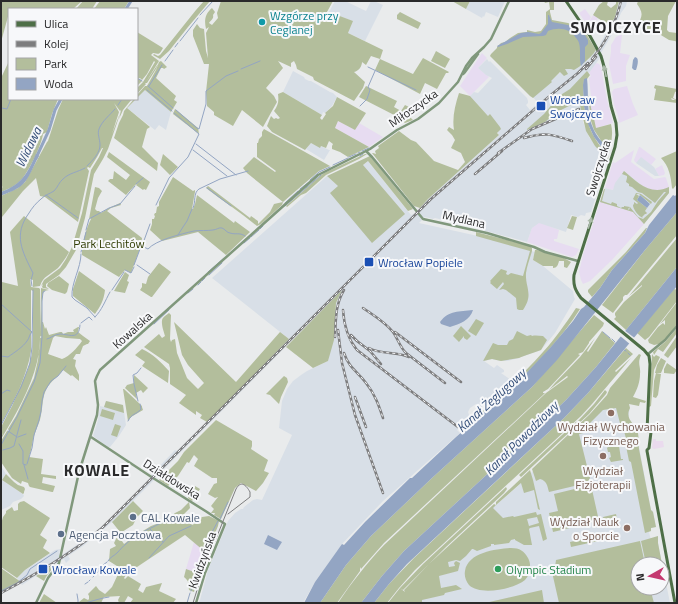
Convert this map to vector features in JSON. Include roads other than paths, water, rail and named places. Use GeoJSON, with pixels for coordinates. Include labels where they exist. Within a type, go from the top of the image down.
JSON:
{"type":"FeatureCollection","features":[{"type":"Feature","properties":{"kind":"main road","name":"Swojczycka"},"geometry":{"type":"LineString","coordinates":[[566,1],[590,36],[601,56],[617,132],[616,142],[578,261],[573,282],[576,291],[581,298],[648,354]]}},
{"type":"Feature","properties":{"kind":"main road"},"geometry":{"type":"LineString","coordinates":[[648,354],[650,359],[649,431],[652,432],[650,447],[646,450],[675,603]]}},
{"type":"Feature","properties":{"kind":"street","name":"Miłoszycka"},"geometry":{"type":"LineString","coordinates":[[367,150],[437,105],[455,86],[470,61],[487,44],[493,35],[509,1]]}},
{"type":"Feature","properties":{"kind":"street","name":"Mydlana"},"geometry":{"type":"LineString","coordinates":[[367,150],[423,219],[487,233],[578,261]]}},
{"type":"Feature","properties":{"kind":"street","name":"Kowalska"},"geometry":{"type":"LineString","coordinates":[[36,603],[48,578],[59,563],[77,478],[97,415],[98,405],[95,381],[100,370],[318,175],[367,150]]}},
{"type":"Feature","properties":{"kind":"street"},"geometry":{"type":"LineString","coordinates":[[648,354],[665,340],[677,326]]}},
{"type":"Feature","properties":{"kind":"street","name":"Działdowska"},"geometry":{"type":"LineString","coordinates":[[90,437],[225,524]]}},
{"type":"Feature","properties":{"kind":"street","name":"Kwidzyńska"},"geometry":{"type":"LineString","coordinates":[[196,603],[205,573],[225,524]]}},
{"type":"Feature","properties":{"kind":"water"},"geometry":{"type":"Polygon","coordinates":[[[548,15],[552,22],[573,26],[585,35],[588,40],[588,44],[585,47],[585,61],[581,66],[579,42],[570,32],[564,29],[548,31],[546,35],[543,36],[523,37],[507,44],[497,46],[521,33],[541,33],[548,24],[548,15]]]}},
{"type":"Feature","properties":{"kind":"water"},"geometry":{"type":"Polygon","coordinates":[[[635,57],[638,59],[638,62],[636,70],[634,70],[632,68],[635,57]]]}},
{"type":"Feature","properties":{"kind":"water"},"geometry":{"type":"Polygon","coordinates":[[[587,78],[589,116],[596,134],[608,149],[606,153],[594,137],[588,124],[584,106],[583,85],[584,79],[587,78]]]}},
{"type":"Feature","properties":{"kind":"water"},"geometry":{"type":"Polygon","coordinates":[[[36,154],[39,156],[24,183],[17,189],[1,196],[1,192],[14,186],[23,178],[36,154]]]}},
{"type":"Feature","properties":{"kind":"water"},"geometry":{"type":"Polygon","coordinates":[[[677,194],[677,212],[557,360],[532,387],[371,536],[346,565],[320,603],[304,603],[315,582],[342,544],[344,545],[410,478],[412,478],[517,383],[573,321],[581,309],[600,288],[612,270],[645,233],[649,225],[673,195],[675,196],[677,194]]]}},
{"type":"Feature","properties":{"kind":"water"},"geometry":{"type":"Polygon","coordinates":[[[640,195],[650,204],[647,208],[637,200],[640,195]]]}},
{"type":"Feature","properties":{"kind":"water"},"geometry":{"type":"Polygon","coordinates":[[[677,267],[677,286],[588,393],[564,418],[407,564],[374,603],[361,603],[404,551],[566,400],[596,367],[677,267]]]}},
{"type":"Feature","properties":{"kind":"water"},"geometry":{"type":"Polygon","coordinates":[[[473,310],[467,319],[454,326],[450,327],[441,324],[440,322],[451,313],[473,310]]]}},
{"type":"Feature","properties":{"kind":"water"},"geometry":{"type":"Polygon","coordinates":[[[268,535],[282,542],[277,550],[264,544],[268,535]]]}},
{"type":"Feature","properties":{"kind":"waterway","name":"Widawa"},"geometry":{"type":"LineString","coordinates":[[127,8],[131,1]]}},
{"type":"Feature","properties":{"kind":"waterway"},"geometry":{"type":"LineString","coordinates":[[200,15],[213,1]]}},
{"type":"Feature","properties":{"kind":"waterway"},"geometry":{"type":"LineString","coordinates":[[180,41],[198,18]]}},
{"type":"Feature","properties":{"kind":"waterway"},"geometry":{"type":"LineString","coordinates":[[175,47],[178,43]]}},
{"type":"Feature","properties":{"kind":"waterway"},"geometry":{"type":"LineString","coordinates":[[165,61],[173,50]]}},
{"type":"Feature","properties":{"kind":"waterway"},"geometry":{"type":"LineString","coordinates":[[241,69],[260,61]]}},
{"type":"Feature","properties":{"kind":"waterway"},"geometry":{"type":"LineString","coordinates":[[149,86],[162,65]]}},
{"type":"Feature","properties":{"kind":"waterway"},"geometry":{"type":"LineString","coordinates":[[368,67],[416,90]]}},
{"type":"Feature","properties":{"kind":"waterway"},"geometry":{"type":"LineString","coordinates":[[176,110],[199,129],[206,104],[206,91],[226,76],[238,71]]}},
{"type":"Feature","properties":{"kind":"waterway"},"geometry":{"type":"LineString","coordinates":[[360,106],[367,99],[370,90],[368,87],[375,71]]}},
{"type":"Feature","properties":{"kind":"waterway"},"geometry":{"type":"LineString","coordinates":[[138,79],[142,81]]}},
{"type":"Feature","properties":{"kind":"waterway"},"geometry":{"type":"LineString","coordinates":[[148,86],[173,108]]}},
{"type":"Feature","properties":{"kind":"waterway"},"geometry":{"type":"LineString","coordinates":[[147,90],[172,111]]}},
{"type":"Feature","properties":{"kind":"waterway"},"geometry":{"type":"LineString","coordinates":[[2,108],[7,109],[11,100]]}},
{"type":"Feature","properties":{"kind":"waterway","name":"Widawa"},"geometry":{"type":"LineString","coordinates":[[36,158],[60,100]]}},
{"type":"Feature","properties":{"kind":"waterway"},"geometry":{"type":"LineString","coordinates":[[118,105],[121,100]]}},
{"type":"Feature","properties":{"kind":"waterway"},"geometry":{"type":"LineString","coordinates":[[87,166],[99,151],[100,145],[98,133],[100,126],[115,109]]}},
{"type":"Feature","properties":{"kind":"waterway"},"geometry":{"type":"LineString","coordinates":[[156,205],[169,178],[188,157],[199,134],[174,113]]}},
{"type":"Feature","properties":{"kind":"waterway"},"geometry":{"type":"LineString","coordinates":[[196,144],[236,175]]}},
{"type":"Feature","properties":{"kind":"waterway"},"geometry":{"type":"LineString","coordinates":[[362,151],[369,148]]}},
{"type":"Feature","properties":{"kind":"waterway"},"geometry":{"type":"LineString","coordinates":[[193,150],[227,176]]}},
{"type":"Feature","properties":{"kind":"waterway"},"geometry":{"type":"LineString","coordinates":[[349,157],[356,154]]}},
{"type":"Feature","properties":{"kind":"waterway"},"geometry":{"type":"LineString","coordinates":[[333,165],[348,158]]}},
{"type":"Feature","properties":{"kind":"waterway"},"geometry":{"type":"LineString","coordinates":[[310,180],[319,172],[330,167]]}},
{"type":"Feature","properties":{"kind":"waterway"},"geometry":{"type":"LineString","coordinates":[[32,286],[31,280],[33,273],[25,257],[20,236],[24,221],[31,209],[44,196],[54,191],[63,179],[68,175],[85,168]]}},
{"type":"Feature","properties":{"kind":"waterway"},"geometry":{"type":"LineString","coordinates":[[193,208],[195,195],[199,189],[220,179],[248,171]]}},
{"type":"Feature","properties":{"kind":"waterway"},"geometry":{"type":"LineString","coordinates":[[285,206],[321,175]]}},
{"type":"Feature","properties":{"kind":"waterway"},"geometry":{"type":"LineString","coordinates":[[136,184],[143,178]]}},
{"type":"Feature","properties":{"kind":"waterway"},"geometry":{"type":"LineString","coordinates":[[300,189],[309,182]]}},
{"type":"Feature","properties":{"kind":"waterway"},"geometry":{"type":"LineString","coordinates":[[86,230],[89,219],[120,204],[135,186]]}},
{"type":"Feature","properties":{"kind":"waterway"},"geometry":{"type":"LineString","coordinates":[[207,188],[231,206]]}},
{"type":"Feature","properties":{"kind":"waterway"},"geometry":{"type":"LineString","coordinates":[[285,203],[298,191]]}},
{"type":"Feature","properties":{"kind":"waterway"},"geometry":{"type":"LineString","coordinates":[[46,195],[78,218]]}},
{"type":"Feature","properties":{"kind":"waterway"},"geometry":{"type":"LineString","coordinates":[[178,235],[187,221],[192,209]]}},
{"type":"Feature","properties":{"kind":"waterway"},"geometry":{"type":"LineString","coordinates":[[142,246],[150,224]]}},
{"type":"Feature","properties":{"kind":"waterway"},"geometry":{"type":"LineString","coordinates":[[260,229],[263,226]]}},
{"type":"Feature","properties":{"kind":"waterway"},"geometry":{"type":"LineString","coordinates":[[144,247],[148,249],[163,240],[182,234],[220,228],[229,233],[241,234],[245,236]]}},
{"type":"Feature","properties":{"kind":"waterway"},"geometry":{"type":"LineString","coordinates":[[251,237],[259,230]]}},
{"type":"Feature","properties":{"kind":"waterway"},"geometry":{"type":"LineString","coordinates":[[81,252],[86,232]]}},
{"type":"Feature","properties":{"kind":"waterway"},"geometry":{"type":"LineString","coordinates":[[244,243],[250,238]]}},
{"type":"Feature","properties":{"kind":"waterway"},"geometry":{"type":"LineString","coordinates":[[134,265],[140,249]]}},
{"type":"Feature","properties":{"kind":"waterway"},"geometry":{"type":"LineString","coordinates":[[81,254],[81,259],[73,286],[72,297],[87,308],[95,317]]}},
{"type":"Feature","properties":{"kind":"waterway"},"geometry":{"type":"LineString","coordinates":[[208,272],[224,258]]}},
{"type":"Feature","properties":{"kind":"waterway"},"geometry":{"type":"LineString","coordinates":[[209,275],[222,263]]}},
{"type":"Feature","properties":{"kind":"waterway"},"geometry":{"type":"LineString","coordinates":[[137,265],[150,274]]}},
{"type":"Feature","properties":{"kind":"waterway"},"geometry":{"type":"LineString","coordinates":[[125,270],[131,273],[134,267]]}},
{"type":"Feature","properties":{"kind":"waterway"},"geometry":{"type":"LineString","coordinates":[[112,290],[124,272]]}},
{"type":"Feature","properties":{"kind":"waterway"},"geometry":{"type":"LineString","coordinates":[[202,281],[205,278]]}},
{"type":"Feature","properties":{"kind":"waterway"},"geometry":{"type":"LineString","coordinates":[[198,285],[201,282]]}},
{"type":"Feature","properties":{"kind":"waterway"},"geometry":{"type":"LineString","coordinates":[[188,293],[193,289]]}},
{"type":"Feature","properties":{"kind":"waterway"},"geometry":{"type":"LineString","coordinates":[[1,425],[21,387],[30,363],[32,347],[33,290]]}},
{"type":"Feature","properties":{"kind":"waterway"},"geometry":{"type":"LineString","coordinates":[[1,445],[34,382],[40,363],[42,301],[43,292],[45,291]]}},
{"type":"Feature","properties":{"kind":"waterway"},"geometry":{"type":"LineString","coordinates":[[95,317],[102,308],[110,292]]}},
{"type":"Feature","properties":{"kind":"waterway"},"geometry":{"type":"LineString","coordinates":[[1,304],[32,332],[28,340],[19,349],[8,357],[1,356]]}},
{"type":"Feature","properties":{"kind":"waterway"},"geometry":{"type":"LineString","coordinates":[[154,324],[169,310]]}},
{"type":"Feature","properties":{"kind":"waterway"},"geometry":{"type":"LineString","coordinates":[[81,323],[89,317],[92,320]]}},
{"type":"Feature","properties":{"kind":"waterway"},"geometry":{"type":"LineString","coordinates":[[47,339],[58,334],[76,335],[80,325]]}},
{"type":"Feature","properties":{"kind":"waterway"},"geometry":{"type":"LineString","coordinates":[[603,332],[610,338]]}},
{"type":"Feature","properties":{"kind":"waterway"},"geometry":{"type":"LineString","coordinates":[[612,339],[615,342]]}},
{"type":"Feature","properties":{"kind":"waterway"},"geometry":{"type":"LineString","coordinates":[[27,464],[39,420],[44,392],[51,381],[58,376],[66,366]]}},
{"type":"Feature","properties":{"kind":"waterway"},"geometry":{"type":"LineString","coordinates":[[138,401],[133,375],[141,368]]}},
{"type":"Feature","properties":{"kind":"waterway"},"geometry":{"type":"LineString","coordinates":[[1,394],[7,390],[10,391]]}},
{"type":"Feature","properties":{"kind":"waterway"},"geometry":{"type":"LineString","coordinates":[[128,421],[141,409],[140,404]]}},
{"type":"Feature","properties":{"kind":"waterway"},"geometry":{"type":"LineString","coordinates":[[3,450],[14,446],[21,420]]}},
{"type":"Feature","properties":{"kind":"waterway"},"geometry":{"type":"LineString","coordinates":[[8,431],[17,437]]}},
{"type":"Feature","properties":{"kind":"waterway"},"geometry":{"type":"LineString","coordinates":[[18,437],[26,434]]}},
{"type":"Feature","properties":{"kind":"waterway"},"geometry":{"type":"LineString","coordinates":[[19,444],[23,451],[23,464],[26,465]]}},
{"type":"Feature","properties":{"kind":"waterway"},"geometry":{"type":"LineString","coordinates":[[24,465],[28,479]]}},
{"type":"Feature","properties":{"kind":"waterway"},"geometry":{"type":"LineString","coordinates":[[220,519],[228,502]]}},
{"type":"Feature","properties":{"kind":"waterway"},"geometry":{"type":"LineString","coordinates":[[108,561],[135,537],[172,516]]}},
{"type":"Feature","properties":{"kind":"waterway"},"geometry":{"type":"LineString","coordinates":[[203,549],[218,521]]}},
{"type":"Feature","properties":{"kind":"waterway"},"geometry":{"type":"LineString","coordinates":[[149,558],[169,536],[191,526]]}},
{"type":"Feature","properties":{"kind":"waterway"},"geometry":{"type":"LineString","coordinates":[[150,529],[163,542]]}},
{"type":"Feature","properties":{"kind":"waterway"},"geometry":{"type":"LineString","coordinates":[[1,591],[17,583],[27,575],[30,569],[57,551]]}},
{"type":"Feature","properties":{"kind":"waterway"},"geometry":{"type":"LineString","coordinates":[[93,577],[98,572],[98,569],[107,562]]}},
{"type":"Feature","properties":{"kind":"waterway"},"geometry":{"type":"LineString","coordinates":[[191,591],[196,573]]}},
{"type":"Feature","properties":{"kind":"waterway"},"geometry":{"type":"LineString","coordinates":[[187,603],[190,593]]}},
{"type":"Feature","properties":{"kind":"waterway"},"geometry":{"type":"LineString","coordinates":[[77,594],[78,602]]}},
{"type":"Feature","properties":{"kind":"waterway"},"geometry":{"type":"LineString","coordinates":[[85,603],[109,597]]}},
{"type":"Feature","properties":{"kind":"tram line"},"geometry":{"type":"LineString","coordinates":[[193,603],[203,571],[236,489],[238,486],[243,484],[250,492],[250,497],[228,514]]}},
{"type":"Feature","properties":{"kind":"railway"},"geometry":{"type":"LineString","coordinates":[[592,59],[610,32],[621,1]]}},
{"type":"Feature","properties":{"kind":"railway"},"geometry":{"type":"LineString","coordinates":[[586,69],[596,57]]}},
{"type":"Feature","properties":{"kind":"railway"},"geometry":{"type":"LineString","coordinates":[[1,593],[53,563],[102,528],[431,199],[588,63]]}},
{"type":"Feature","properties":{"kind":"railway"},"geometry":{"type":"LineString","coordinates":[[498,153],[532,129],[579,109]]}},
{"type":"Feature","properties":{"kind":"railway"},"geometry":{"type":"LineString","coordinates":[[524,138],[543,134],[572,141]]}},
{"type":"Feature","properties":{"kind":"railway"},"geometry":{"type":"LineString","coordinates":[[475,174],[502,151]]}},
{"type":"Feature","properties":{"kind":"railway"},"geometry":{"type":"LineString","coordinates":[[335,337],[337,307],[344,290]]}},
{"type":"Feature","properties":{"kind":"railway"},"geometry":{"type":"LineString","coordinates":[[363,308],[390,328],[406,353],[445,383]]}},
{"type":"Feature","properties":{"kind":"railway"},"geometry":{"type":"LineString","coordinates":[[343,310],[347,331],[357,350],[458,427]]}},
{"type":"Feature","properties":{"kind":"railway"},"geometry":{"type":"LineString","coordinates":[[338,330],[342,363],[355,415],[383,493]]}},
{"type":"Feature","properties":{"kind":"railway"},"geometry":{"type":"LineString","coordinates":[[395,332],[461,382]]}},
{"type":"Feature","properties":{"kind":"railway"},"geometry":{"type":"LineString","coordinates":[[351,335],[370,351],[381,364]]}},
{"type":"Feature","properties":{"kind":"railway"},"geometry":{"type":"LineString","coordinates":[[369,348],[379,352],[399,354],[409,357]]}},
{"type":"Feature","properties":{"kind":"railway"},"geometry":{"type":"LineString","coordinates":[[344,353],[351,366],[372,391],[383,418]]}},
{"type":"Feature","properties":{"kind":"railway"},"geometry":{"type":"LineString","coordinates":[[355,397],[366,427]]}},
{"type":"Feature","properties":{"kind":"place","name":"Wzgórze przy Ceglanej"},"geometry":{"type":"Point","coordinates":[262,22]}},
{"type":"Feature","properties":{"kind":"place","name":"Wrocław Swojczyce"},"geometry":{"type":"Point","coordinates":[541,106]}},
{"type":"Feature","properties":{"kind":"place","name":"Wrocław Popiele"},"geometry":{"type":"Point","coordinates":[369,262]}},
{"type":"Feature","properties":{"kind":"place","name":"Wydział Wychowania Fizycznego"},"geometry":{"type":"Point","coordinates":[611,413]}},
{"type":"Feature","properties":{"kind":"place","name":"Wydział Fizjoterapii"},"geometry":{"type":"Point","coordinates":[603,456]}},
{"type":"Feature","properties":{"kind":"place","name":"CAL Kowale"},"geometry":{"type":"Point","coordinates":[133,517]}},
{"type":"Feature","properties":{"kind":"place","name":"Wydział Nauk o Sporcie"},"geometry":{"type":"Point","coordinates":[627,528]}},
{"type":"Feature","properties":{"kind":"place","name":"Agencja Pocztowa"},"geometry":{"type":"Point","coordinates":[61,534]}},
{"type":"Feature","properties":{"kind":"place","name":"Wrocław Kowale"},"geometry":{"type":"Point","coordinates":[43,569]}},
{"type":"Feature","properties":{"kind":"place","name":"Olympic Stadium"},"geometry":{"type":"Point","coordinates":[498,569]}},
{"type":"Feature","properties":{"kind":"district","name":"SWOJCZYCE"},"geometry":{"type":"Point","coordinates":[616,27]}},
{"type":"Feature","properties":{"kind":"district","name":"KOWALE"},"geometry":{"type":"Point","coordinates":[97,470]}},
{"type":"Feature","properties":{"kind":"park label","name":"Park Lechitów"},"geometry":{"type":"Point","coordinates":[109,243]}},
{"type":"Feature","properties":{"kind":"water label","name":"Kanał Żeglugowy"},"geometry":{"type":"Point","coordinates":[491,400]}},
{"type":"Feature","properties":{"kind":"water label","name":"Kanał Powodziowy"},"geometry":{"type":"Point","coordinates":[521,438]}}]}
